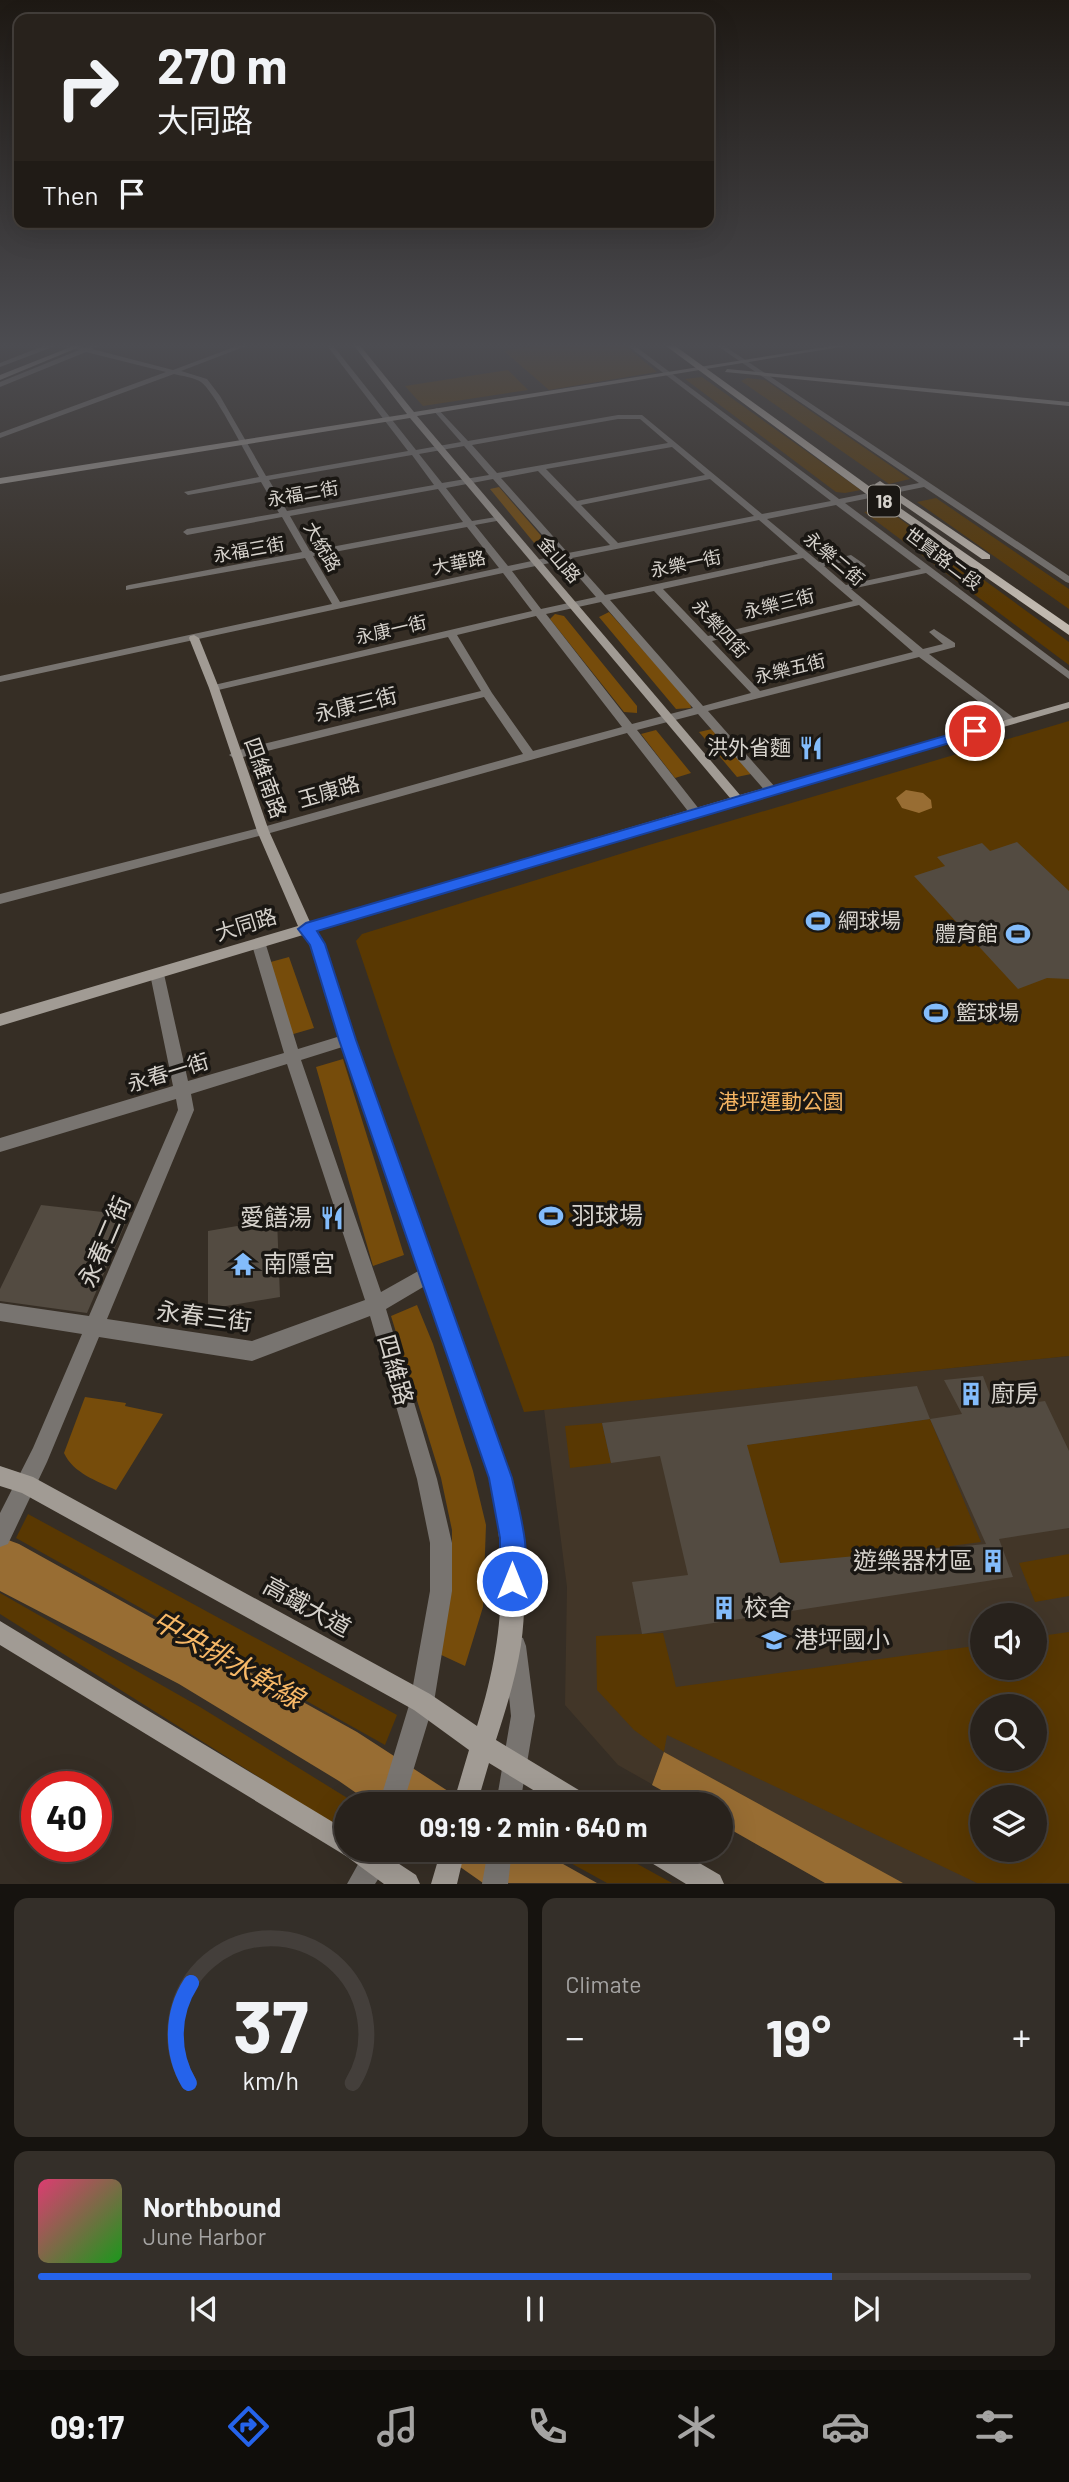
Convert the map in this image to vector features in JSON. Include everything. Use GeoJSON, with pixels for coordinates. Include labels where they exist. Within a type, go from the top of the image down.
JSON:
{"type":"FeatureCollection","features":[{"type":"Feature","properties":{"kind":"main road","name":"世賢路二段"},"geometry":{"type":"LineString","coordinates":[[787,431],[1069,631]]}},
{"type":"Feature","properties":{"kind":"main road","name":"世賢路二段"},"geometry":{"type":"LineString","coordinates":[[805,431],[1000,567]]}},
{"type":"Feature","properties":{"kind":"main road"},"geometry":{"type":"LineString","coordinates":[[1050,603],[1069,616]]}},
{"type":"Feature","properties":{"kind":"street","name":"大統路"},"geometry":{"type":"LineString","coordinates":[[237,431],[337,605]]}},
{"type":"Feature","properties":{"kind":"street"},"geometry":{"type":"LineString","coordinates":[[0,481],[304,431]]}},
{"type":"Feature","properties":{"kind":"street"},"geometry":{"type":"LineString","coordinates":[[399,431],[537,613],[695,812]]}},
{"type":"Feature","properties":{"kind":"street","name":"金山路"},"geometry":{"type":"LineString","coordinates":[[427,431],[738,800]]}},
{"type":"Feature","properties":{"kind":"street","name":"金山路"},"geometry":{"type":"LineString","coordinates":[[456,431],[771,790]]}},
{"type":"Feature","properties":{"kind":"street","name":"永樂二街"},"geometry":{"type":"LineString","coordinates":[[467,443],[537,431]]}},
{"type":"Feature","properties":{"kind":"street","name":"永樂二街"},"geometry":{"type":"LineString","coordinates":[[658,431],[922,654],[1010,720]]}},
{"type":"Feature","properties":{"kind":"street","name":"世賢路二段"},"geometry":{"type":"LineString","coordinates":[[745,431],[1069,676]]}},
{"type":"Feature","properties":{"kind":"street"},"geometry":{"type":"LineString","coordinates":[[848,431],[1069,580]]}},
{"type":"Feature","properties":{"kind":"street"},"geometry":{"type":"LineString","coordinates":[[188,492],[467,443]]}},
{"type":"Feature","properties":{"kind":"street","name":"永福二街"},"geometry":{"type":"LineString","coordinates":[[187,532],[673,444]]}},
{"type":"Feature","properties":{"kind":"street"},"geometry":{"type":"LineString","coordinates":[[541,469],[616,546]]}},
{"type":"Feature","properties":{"kind":"street"},"geometry":{"type":"LineString","coordinates":[[576,504],[712,476]]}},
{"type":"Feature","properties":{"kind":"street","name":"大華路"},"geometry":{"type":"LineString","coordinates":[[0,679],[505,569],[925,484]]}},
{"type":"Feature","properties":{"kind":"street","name":"永福三街"},"geometry":{"type":"LineString","coordinates":[[129,588],[499,518]]}},
{"type":"Feature","properties":{"kind":"street","name":"永樂一街"},"geometry":{"type":"LineString","coordinates":[[575,605],[805,555]]}},
{"type":"Feature","properties":{"kind":"street"},"geometry":{"type":"LineString","coordinates":[[817,565],[851,558],[861,566]]}},
{"type":"Feature","properties":{"kind":"street"},"geometry":{"type":"LineString","coordinates":[[843,588],[928,570]]}},
{"type":"Feature","properties":{"kind":"street","name":"永樂四街"},"geometry":{"type":"LineString","coordinates":[[656,587],[758,695]]}},
{"type":"Feature","properties":{"kind":"street","name":"永樂三街"},"geometry":{"type":"LineString","coordinates":[[706,639],[860,602]]}},
{"type":"Feature","properties":{"kind":"street","name":"永康一街"},"geometry":{"type":"LineString","coordinates":[[214,688],[575,605]]}},
{"type":"Feature","properties":{"kind":"street","name":"永樂五街"},"geometry":{"type":"LineString","coordinates":[[668,718],[951,645],[934,632]]}},
{"type":"Feature","properties":{"kind":"street"},"geometry":{"type":"LineString","coordinates":[[451,634],[487,693],[530,755]]}},
{"type":"Feature","properties":{"kind":"street","name":"四維南路"},"geometry":{"type":"LineString","coordinates":[[194,638],[263,831],[306,929]]}},
{"type":"Feature","properties":{"kind":"street","name":"永康三街"},"geometry":{"type":"LineString","coordinates":[[235,755],[487,693]]}},
{"type":"Feature","properties":{"kind":"street","name":"大同路"},"geometry":{"type":"LineString","coordinates":[[0,1020],[695,812],[1069,705]]}},
{"type":"Feature","properties":{"kind":"street","name":"玉康路"},"geometry":{"type":"LineString","coordinates":[[0,899],[263,831],[668,718]]}},
{"type":"Feature","properties":{"kind":"street"},"geometry":{"type":"LineString","coordinates":[[306,929],[317,944],[347,1040],[500,1478],[512,1538],[512,1624],[523,1716],[510,1792]]}},
{"type":"Feature","properties":{"kind":"street","name":"四維路"},"geometry":{"type":"LineString","coordinates":[[258,944],[293,1058],[376,1305],[427,1479],[441,1543],[441,1591],[422,1702],[395,1792]]}},
{"type":"Feature","properties":{"kind":"street","name":"永春二街"},"geometry":{"type":"LineString","coordinates":[[4,1527],[96,1327],[186,1110],[157,974]]}},
{"type":"Feature","properties":{"kind":"street","name":"永春一街"},"geometry":{"type":"LineString","coordinates":[[0,1145],[347,1040]]}},
{"type":"Feature","properties":{"kind":"street","name":"永春三街"},"geometry":{"type":"LineString","coordinates":[[0,1312],[252,1351],[376,1305],[429,1274]]}},
{"type":"Feature","properties":{"kind":"street","name":"高鐵大道"},"geometry":{"type":"LineString","coordinates":[[0,1476],[26,1484],[422,1702],[483,1745],[560,1792]]}},
{"type":"Feature","properties":{"kind":"street"},"geometry":{"type":"LineString","coordinates":[[469,1792],[496,1704],[512,1624]]}},
{"type":"Feature","properties":{"kind":"street"},"geometry":{"type":"LineString","coordinates":[[0,1632],[334,1837]]}},
{"type":"Feature","properties":{"kind":"street"},"geometry":{"type":"LineString","coordinates":[[359,1884],[366,1862]]}},
{"type":"Feature","properties":{"kind":"street"},"geometry":{"type":"LineString","coordinates":[[379,1862],[407,1884]]}},
{"type":"Feature","properties":{"kind":"street"},"geometry":{"type":"LineString","coordinates":[[444,1884],[450,1862]]}},
{"type":"Feature","properties":{"kind":"street"},"geometry":{"type":"LineString","coordinates":[[495,1884],[498,1862]]}},
{"type":"Feature","properties":{"kind":"street"},"geometry":{"type":"LineString","coordinates":[[674,1862],[711,1884]]}},
{"type":"Feature","properties":{"kind":"shaded area"},"geometry":{"type":"Polygon","coordinates":[[[499,487],[556,553],[544,555],[490,489],[499,487]]]}},
{"type":"Feature","properties":{"kind":"shaded area"},"geometry":{"type":"Polygon","coordinates":[[[609,612],[690,703],[691,708],[676,709],[599,617],[609,612]]]}},
{"type":"Feature","properties":{"kind":"shaded area"},"geometry":{"type":"Polygon","coordinates":[[[555,614],[564,616],[637,706],[637,713],[624,712],[550,619],[555,614]]]}},
{"type":"Feature","properties":{"kind":"shaded area"},"geometry":{"type":"Polygon","coordinates":[[[712,729],[751,774],[737,777],[699,732],[712,729]]]}},
{"type":"Feature","properties":{"kind":"shaded area"},"geometry":{"type":"Polygon","coordinates":[[[656,730],[691,773],[675,778],[641,734],[656,730]]]}},
{"type":"Feature","properties":{"kind":"shaded area"},"geometry":{"type":"Polygon","coordinates":[[[906,790],[923,793],[931,800],[932,808],[919,813],[902,808],[896,798],[906,790]]]}},
{"type":"Feature","properties":{"kind":"shaded area"},"geometry":{"type":"Polygon","coordinates":[[[289,957],[314,1028],[290,1035],[267,963],[289,957]]]}},
{"type":"Feature","properties":{"kind":"shaded area"},"geometry":{"type":"Polygon","coordinates":[[[343,1059],[404,1255],[373,1266],[316,1067],[343,1059]]]}},
{"type":"Feature","properties":{"kind":"shaded area"},"geometry":{"type":"Polygon","coordinates":[[[417,1305],[433,1344],[473,1471],[486,1525],[483,1607],[465,1666],[437,1653],[452,1581],[452,1530],[441,1478],[391,1316],[417,1305]]]}},
{"type":"Feature","properties":{"kind":"shaded area","name":"港坪國小"},"geometry":{"type":"Polygon","coordinates":[[[1069,1356],[1069,1883],[825,1883],[733,1831],[733,1792],[666,1792],[618,1765],[565,1705],[567,1587],[544,1409],[1069,1356]]]}},
{"type":"Feature","properties":{"kind":"shaded area"},"geometry":{"type":"Polygon","coordinates":[[[85,1397],[126,1403],[125,1406],[163,1414],[116,1490],[79,1471],[64,1453],[85,1397]]]}},
{"type":"Feature","properties":{"kind":"shaded area"},"geometry":{"type":"Polygon","coordinates":[[[0,1537],[19,1544],[357,1732],[450,1792],[355,1792],[179,1684],[0,1591],[0,1537]]]}},
{"type":"Feature","properties":{"kind":"shaded area"},"geometry":{"type":"Polygon","coordinates":[[[664,1752],[903,1883],[825,1883],[733,1831],[733,1792],[665,1792],[652,1785],[664,1752]]]}},
{"type":"Feature","properties":{"kind":"shaded area"},"geometry":{"type":"Polygon","coordinates":[[[453,1862],[559,1862],[597,1883],[483,1883],[453,1862]]]}},
{"type":"Feature","properties":{"kind":"green space"},"geometry":{"type":"Polygon","coordinates":[[[754,431],[778,431],[861,490],[836,492],[754,431]]]}},
{"type":"Feature","properties":{"kind":"green space"},"geometry":{"type":"Polygon","coordinates":[[[813,431],[840,431],[910,479],[889,484],[813,431]]]}},
{"type":"Feature","properties":{"kind":"green space"},"geometry":{"type":"Polygon","coordinates":[[[936,498],[1069,589],[1069,609],[917,502],[936,498]]]}},
{"type":"Feature","properties":{"kind":"green space"},"geometry":{"type":"Polygon","coordinates":[[[885,508],[1069,642],[1069,665],[864,512],[885,508]]]}},
{"type":"Feature","properties":{"kind":"green space","name":"港坪運動公園"},"geometry":{"type":"Polygon","coordinates":[[[1069,721],[1069,1356],[524,1412],[394,1054],[356,941],[362,934],[649,845],[1069,721]]]}},
{"type":"Feature","properties":{"kind":"green space"},"geometry":{"type":"Polygon","coordinates":[[[930,1419],[981,1542],[782,1568],[746,1445],[930,1419]]]}},
{"type":"Feature","properties":{"kind":"green space"},"geometry":{"type":"Polygon","coordinates":[[[602,1423],[611,1463],[570,1468],[565,1426],[602,1423]]]}},
{"type":"Feature","properties":{"kind":"green space"},"geometry":{"type":"Polygon","coordinates":[[[28,1514],[397,1715],[385,1745],[16,1538],[28,1514]]]}},
{"type":"Feature","properties":{"kind":"green space"},"geometry":{"type":"Polygon","coordinates":[[[1069,1554],[1069,1596],[1035,1602],[1019,1563],[1069,1554]]]}},
{"type":"Feature","properties":{"kind":"green space"},"geometry":{"type":"Polygon","coordinates":[[[0,1593],[200,1707],[338,1792],[334,1792],[334,1824],[0,1614],[0,1593]]]}},
{"type":"Feature","properties":{"kind":"green space"},"geometry":{"type":"Polygon","coordinates":[[[1069,1632],[1069,1883],[977,1883],[667,1735],[664,1752],[634,1730],[597,1690],[596,1636],[663,1633],[676,1687],[970,1647],[970,1680],[1047,1680],[1047,1635],[1069,1632]]]}},
{"type":"Feature","properties":{"kind":"green space"},"geometry":{"type":"Polygon","coordinates":[[[569,1862],[634,1862],[672,1883],[607,1883],[569,1862]]]}},
{"type":"Feature","properties":{"kind":"building","name":"體育館"},"geometry":{"type":"Polygon","coordinates":[[[1017,842],[1069,891],[1069,979],[1047,978],[1018,989],[914,876],[945,866],[937,857],[982,843],[990,851],[1017,842]]]}},
{"type":"Feature","properties":{"kind":"building"},"geometry":{"type":"Polygon","coordinates":[[[41,1205],[129,1215],[87,1313],[0,1301],[0,1289],[41,1205]]]}},
{"type":"Feature","properties":{"kind":"building","name":"南隱宮"},"geometry":{"type":"Polygon","coordinates":[[[277,1219],[280,1297],[208,1309],[208,1231],[277,1219]]]}},
{"type":"Feature","properties":{"kind":"building"},"geometry":{"type":"Polygon","coordinates":[[[983,1376],[995,1408],[1045,1401],[1069,1451],[1069,1528],[999,1539],[1013,1577],[642,1634],[632,1582],[688,1575],[660,1456],[611,1463],[602,1423],[917,1386],[930,1419],[962,1414],[944,1380],[983,1376]],[[930,1419],[747,1445],[780,1563],[986,1544],[930,1419]]]}},
{"type":"Feature","properties":{"kind":"place","name":"洪外省麵"},"geometry":{"type":"Point","coordinates":[811,748]}},
{"type":"Feature","properties":{"kind":"place","name":"網球場"},"geometry":{"type":"Point","coordinates":[818,921]}},
{"type":"Feature","properties":{"kind":"place","name":"體育館"},"geometry":{"type":"Point","coordinates":[1018,934]}},
{"type":"Feature","properties":{"kind":"place","name":"籃球場"},"geometry":{"type":"Point","coordinates":[936,1013]}},
{"type":"Feature","properties":{"kind":"place","name":"羽球場"},"geometry":{"type":"Point","coordinates":[551,1216]}},
{"type":"Feature","properties":{"kind":"place","name":"愛饍湯"},"geometry":{"type":"Point","coordinates":[332,1218]}},
{"type":"Feature","properties":{"kind":"place","name":"南隱宮"},"geometry":{"type":"Point","coordinates":[243,1264]}},
{"type":"Feature","properties":{"kind":"place","name":"廚房"},"geometry":{"type":"Point","coordinates":[971,1394]}},
{"type":"Feature","properties":{"kind":"place","name":"遊樂器材區"},"geometry":{"type":"Point","coordinates":[993,1561]}},
{"type":"Feature","properties":{"kind":"place","name":"校舍"},"geometry":{"type":"Point","coordinates":[724,1608]}},
{"type":"Feature","properties":{"kind":"place","name":"港坪國小"},"geometry":{"type":"Point","coordinates":[774,1640]}},
{"type":"Feature","properties":{"kind":"route"},"geometry":{"type":"LineString","coordinates":[[512,1581],[512,1538],[500,1478],[347,1040],[317,944],[306,929],[975,731]]}},
{"type":"Feature","properties":{"kind":"water label","name":"中央排水幹線"},"geometry":{"type":"Point","coordinates":[228,1659]}}]}
